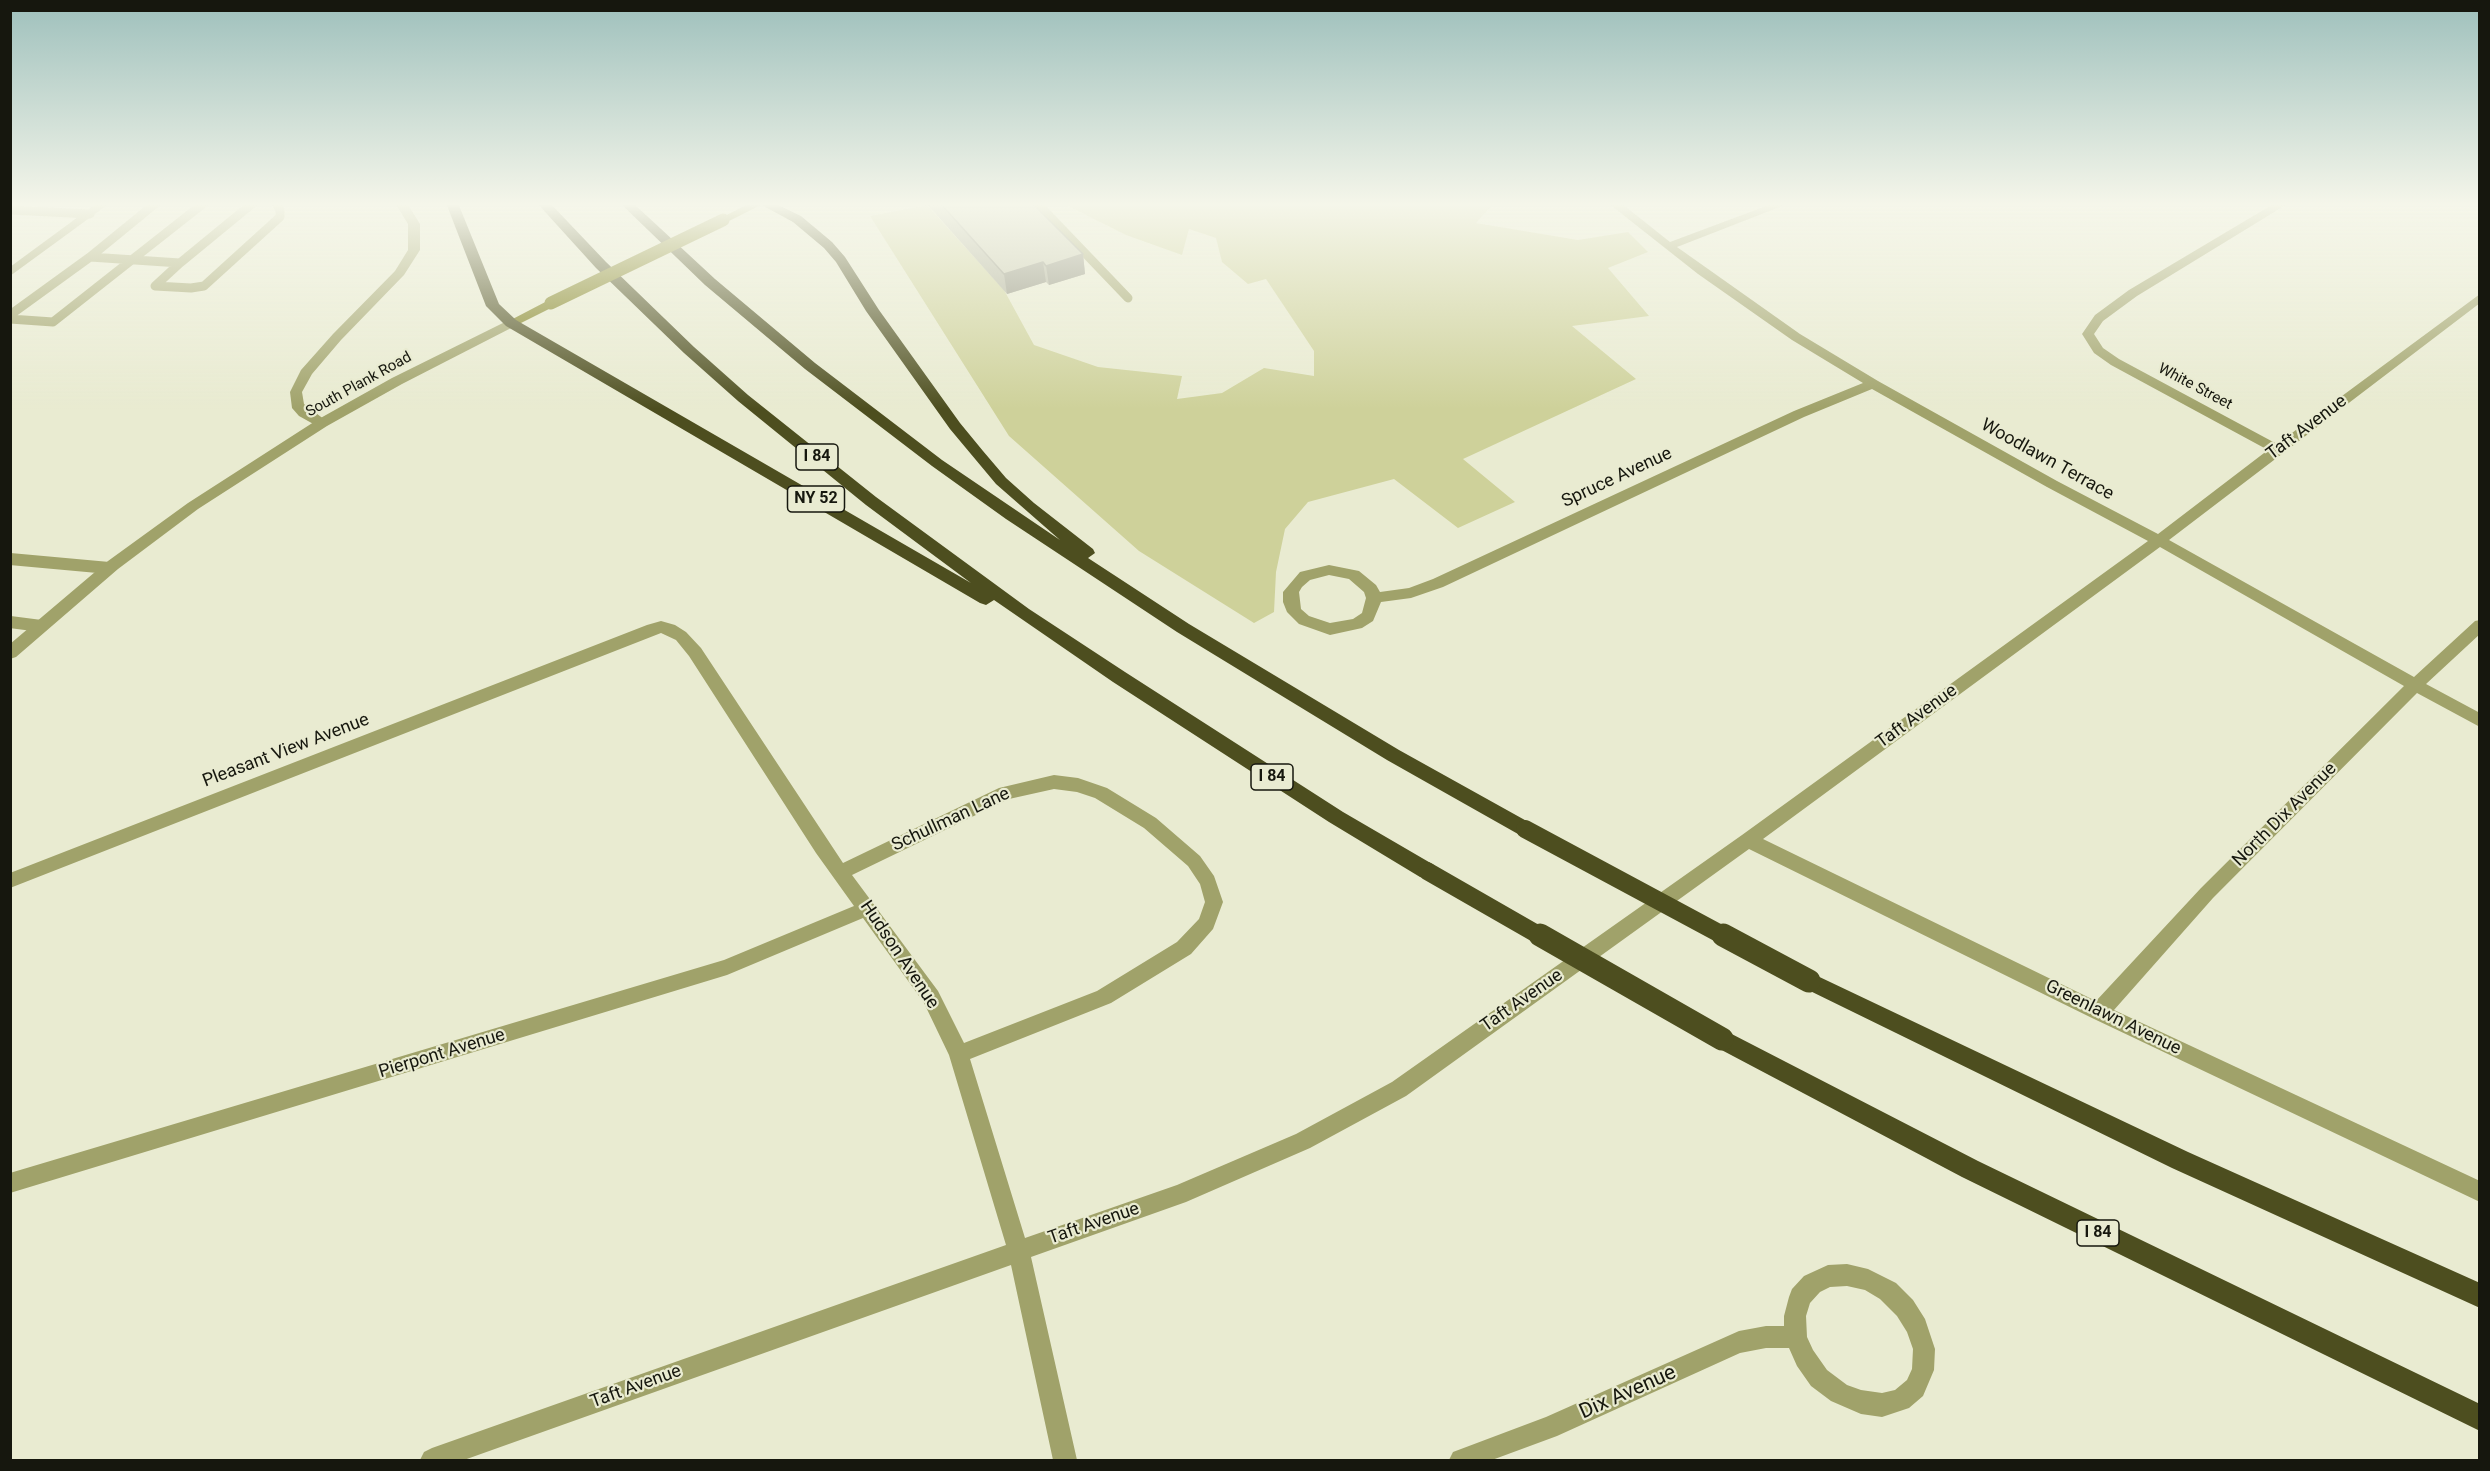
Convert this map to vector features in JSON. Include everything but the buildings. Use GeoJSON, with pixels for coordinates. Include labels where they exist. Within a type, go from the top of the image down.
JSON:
{"type":"FeatureCollection","features":[{"type":"Feature","properties":{"kind":"highway"},"geometry":{"type":"LineString","coordinates":[[479,272],[493,306],[511,323]]}},
{"type":"Feature","properties":{"kind":"highway","name":"I 84"},"geometry":{"type":"LineString","coordinates":[[608,272],[643,308],[743,398],[871,501],[1119,677],[1306,798],[1427,871],[1722,1039],[1970,1169],[2480,1418]]}},
{"type":"Feature","properties":{"kind":"highway"},"geometry":{"type":"LineString","coordinates":[[699,272],[758,323],[864,408],[1011,515],[1183,628],[1525,830],[1809,981],[2180,1160],[2480,1296]]}},
{"type":"Feature","properties":{"kind":"highway"},"geometry":{"type":"LineString","coordinates":[[848,272],[873,311],[955,426],[1001,481],[1029,507],[1183,628]]}},
{"type":"Feature","properties":{"kind":"highway","name":"NY 52"},"geometry":{"type":"LineString","coordinates":[[511,323],[1119,677]]}},
{"type":"Feature","properties":{"kind":"main road","name":"South Plank Road"},"geometry":{"type":"LineString","coordinates":[[511,323],[616,272]]}},
{"type":"Feature","properties":{"kind":"street"},"geometry":{"type":"LineString","coordinates":[[322,423],[304,413],[297,405],[296,392],[306,373],[337,337],[401,272]]}},
{"type":"Feature","properties":{"kind":"street","name":"Woodlawn Terrace"},"geometry":{"type":"LineString","coordinates":[[1705,272],[1796,337],[1873,384],[2158,540],[2480,721]]}},
{"type":"Feature","properties":{"kind":"street","name":"White Street"},"geometry":{"type":"LineString","coordinates":[[2169,272],[2133,293],[2099,318],[2088,334],[2098,350],[2115,362],[2278,450]]}},
{"type":"Feature","properties":{"kind":"street","name":"Taft Avenue"},"geometry":{"type":"LineString","coordinates":[[432,1461],[1018,1249],[1179,1195],[1303,1141],[1399,1089],[1748,840],[2158,540],[2480,297]]}},
{"type":"Feature","properties":{"kind":"street","name":"South Plank Road"},"geometry":{"type":"LineString","coordinates":[[10,653],[109,568],[193,506],[322,423],[397,381],[511,323]]}},
{"type":"Feature","properties":{"kind":"street","name":"Spruce Avenue"},"geometry":{"type":"LineString","coordinates":[[1374,598],[1411,593],[1438,583],[1799,414],[1873,384]]}},
{"type":"Feature","properties":{"kind":"street"},"geometry":{"type":"LineString","coordinates":[[1329,570],[1354,575],[1364,581],[1374,598],[1373,608],[1368,617],[1358,624],[1330,629],[1304,620],[1295,612],[1291,602],[1291,592],[1305,576],[1329,570]]}},
{"type":"Feature","properties":{"kind":"street","name":"North Dix Avenue"},"geometry":{"type":"LineString","coordinates":[[2099,1012],[2207,893],[2415,685],[2480,625]]}},
{"type":"Feature","properties":{"kind":"street","name":"Hudson Avenue"},"geometry":{"type":"LineString","coordinates":[[576,658],[661,627],[670,629],[681,636],[695,652],[822,848],[932,997],[959,1054],[1018,1249],[1065,1461]]}},
{"type":"Feature","properties":{"kind":"street","name":"Pleasant View Avenue"},"geometry":{"type":"LineString","coordinates":[[10,881],[576,658]]}},
{"type":"Feature","properties":{"kind":"street","name":"Schullman Lane"},"geometry":{"type":"LineString","coordinates":[[841,872],[1005,793],[1054,782],[1078,785],[1101,793],[1150,823],[1194,861],[1208,881],[1214,902],[1206,922],[1184,948],[1104,997],[959,1054]]}},
{"type":"Feature","properties":{"kind":"street","name":"Greenlawn Avenue"},"geometry":{"type":"LineString","coordinates":[[1748,840],[2099,1012],[2480,1192]]}},
{"type":"Feature","properties":{"kind":"street","name":"Pierpont Avenue"},"geometry":{"type":"LineString","coordinates":[[10,1183],[727,968],[868,908]]}},
{"type":"Feature","properties":{"kind":"street"},"geometry":{"type":"LineString","coordinates":[[1837,1275],[1868,1280],[1888,1291],[1905,1308],[1917,1327],[1924,1349],[1923,1370],[1915,1388],[1901,1400],[1882,1405],[1861,1402],[1839,1393],[1820,1378],[1805,1358],[1796,1337],[1795,1316],[1800,1298],[1812,1284],[1828,1276],[1837,1275]]}},
{"type":"Feature","properties":{"kind":"street","name":"Dix Avenue"},"geometry":{"type":"LineString","coordinates":[[1461,1461],[1549,1428],[1739,1342],[1766,1337],[1796,1337]]}},
{"type":"Feature","properties":{"kind":"lane"},"geometry":{"type":"LineString","coordinates":[[10,317],[70,272]]}},
{"type":"Feature","properties":{"kind":"lane"},"geometry":{"type":"LineString","coordinates":[[10,317],[52,322],[119,272]]}},
{"type":"Feature","properties":{"kind":"lane"},"geometry":{"type":"LineString","coordinates":[[171,272],[155,286],[191,288],[204,286],[220,272]]}},
{"type":"Feature","properties":{"kind":"lane"},"geometry":{"type":"LineString","coordinates":[[1103,272],[1128,298]]}},
{"type":"Feature","properties":{"kind":"lane"},"geometry":{"type":"LineString","coordinates":[[10,559],[109,568]]}},
{"type":"Feature","properties":{"kind":"lane"},"geometry":{"type":"LineString","coordinates":[[10,622],[41,626]]}},
{"type":"Feature","properties":{"kind":"green space"},"geometry":{"type":"Polygon","coordinates":[[[905,272],[987,272],[1004,290],[1034,345],[1098,367],[1182,376],[1177,399],[1222,393],[1264,368],[1314,376],[1314,351],[1266,279],[1248,284],[1233,272],[1611,272],[1649,316],[1572,326],[1636,379],[1463,459],[1515,502],[1458,528],[1394,479],[1308,502],[1285,529],[1276,572],[1274,612],[1254,623],[1139,551],[1009,436],[905,272]]]}}]}
